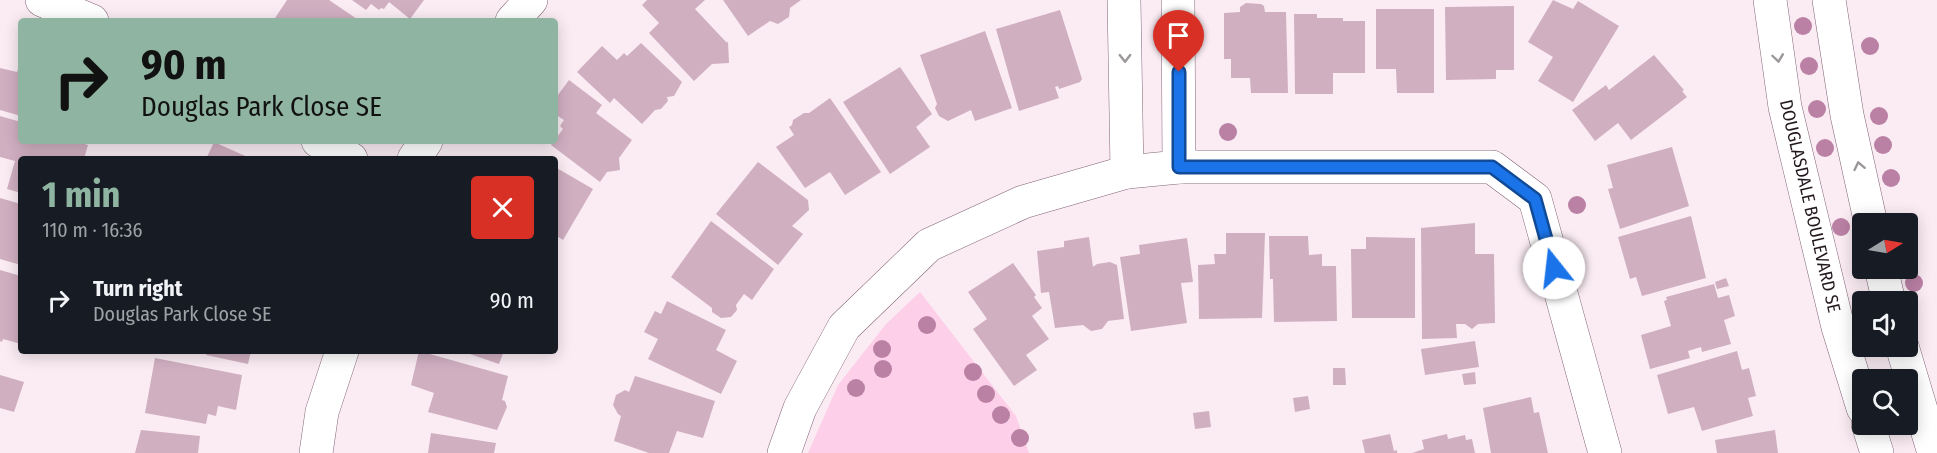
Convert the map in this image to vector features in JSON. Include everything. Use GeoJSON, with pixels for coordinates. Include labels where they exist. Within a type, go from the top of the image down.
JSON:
{"type":"FeatureCollection","features":[{"type":"Feature","properties":{"kind":"street"},"geometry":{"type":"LineString","coordinates":[[42,0],[85,18]]}},
{"type":"Feature","properties":{"kind":"street"},"geometry":{"type":"LineString","coordinates":[[515,18],[531,0]]}},
{"type":"Feature","properties":{"kind":"street"},"geometry":{"type":"LineString","coordinates":[[1124,0],[1127,172]]}},
{"type":"Feature","properties":{"kind":"street"},"geometry":{"type":"LineString","coordinates":[[1179,0],[1179,167]]}},
{"type":"Feature","properties":{"kind":"street","name":"DOUGLASDALE BOULEVARD SE"},"geometry":{"type":"LineString","coordinates":[[1770,0],[1785,107],[1838,327],[1852,372]]}},
{"type":"Feature","properties":{"kind":"street"},"geometry":{"type":"LineString","coordinates":[[1829,0],[1847,115],[1869,213]]}},
{"type":"Feature","properties":{"kind":"street"},"geometry":{"type":"LineString","coordinates":[[324,144],[346,156]]}},
{"type":"Feature","properties":{"kind":"street"},"geometry":{"type":"LineString","coordinates":[[784,453],[800,408],[844,327],[929,245],[1023,202],[1127,172],[1179,167],[1492,167],[1535,199],[1605,453]]}},
{"type":"Feature","properties":{"kind":"street"},"geometry":{"type":"LineString","coordinates":[[316,453],[322,412],[341,354]]}},
{"type":"Feature","properties":{"kind":"street"},"geometry":{"type":"LineString","coordinates":[[1905,357],[1934,453]]}},
{"type":"Feature","properties":{"kind":"street"},"geometry":{"type":"LineString","coordinates":[[1871,435],[1877,453]]}},
{"type":"Feature","properties":{"kind":"shaded area"},"geometry":{"type":"Polygon","coordinates":[[[920,292],[1016,416],[1029,453],[808,453],[838,385],[886,324],[920,292]]]}},
{"type":"Feature","properties":{"kind":"building"},"geometry":{"type":"Polygon","coordinates":[[[287,0],[329,0],[356,18],[275,18],[287,0]]]}},
{"type":"Feature","properties":{"kind":"building"},"geometry":{"type":"Polygon","coordinates":[[[352,0],[424,0],[411,18],[389,2],[384,9],[379,10],[371,4],[366,10],[352,0]]]}},
{"type":"Feature","properties":{"kind":"building"},"geometry":{"type":"Polygon","coordinates":[[[647,0],[705,0],[695,9],[727,43],[728,41],[729,63],[712,64],[694,81],[649,33],[659,23],[642,5],[647,0]]]}},
{"type":"Feature","properties":{"kind":"building"},"geometry":{"type":"Polygon","coordinates":[[[723,0],[801,0],[790,8],[789,17],[778,24],[770,21],[748,36],[723,0]]]}},
{"type":"Feature","properties":{"kind":"building"},"geometry":{"type":"Polygon","coordinates":[[[1553,0],[1573,9],[1578,1],[1619,26],[1573,102],[1538,81],[1553,57],[1528,42],[1553,0]]]}},
{"type":"Feature","properties":{"kind":"building"},"geometry":{"type":"Polygon","coordinates":[[[1246,3],[1261,4],[1265,12],[1286,12],[1288,93],[1251,93],[1250,78],[1231,78],[1231,59],[1224,59],[1224,13],[1240,12],[1240,7],[1246,3]]]}},
{"type":"Feature","properties":{"kind":"building"},"geometry":{"type":"Polygon","coordinates":[[[1514,6],[1514,70],[1496,70],[1496,79],[1446,80],[1445,7],[1514,6]]]}},
{"type":"Feature","properties":{"kind":"building"},"geometry":{"type":"Polygon","coordinates":[[[1376,9],[1434,9],[1434,93],[1397,93],[1396,69],[1376,69],[1376,9]]]}},
{"type":"Feature","properties":{"kind":"building"},"geometry":{"type":"Polygon","coordinates":[[[1060,10],[1082,79],[1080,82],[1059,89],[1058,86],[1055,87],[1059,98],[1019,111],[996,29],[1060,10]]]}},
{"type":"Feature","properties":{"kind":"building"},"geometry":{"type":"Polygon","coordinates":[[[1294,14],[1317,14],[1317,18],[1365,21],[1365,73],[1333,73],[1333,94],[1295,94],[1294,14]]]}},
{"type":"Feature","properties":{"kind":"building"},"geometry":{"type":"Polygon","coordinates":[[[985,31],[1012,108],[975,121],[971,110],[948,121],[939,116],[935,108],[937,104],[920,55],[985,31]]]}},
{"type":"Feature","properties":{"kind":"building"},"geometry":{"type":"Polygon","coordinates":[[[641,43],[682,82],[674,96],[667,97],[668,101],[661,109],[655,110],[642,124],[614,98],[610,103],[577,72],[602,46],[617,60],[624,53],[627,56],[641,43]]]}},
{"type":"Feature","properties":{"kind":"building"},"geometry":{"type":"Polygon","coordinates":[[[1654,55],[1684,90],[1682,91],[1687,97],[1631,140],[1618,123],[1595,141],[1572,110],[1606,85],[1609,90],[1654,55]]]}},
{"type":"Feature","properties":{"kind":"building"},"geometry":{"type":"Polygon","coordinates":[[[900,67],[932,114],[916,127],[930,147],[890,174],[843,102],[900,67]]]}},
{"type":"Feature","properties":{"kind":"building"},"geometry":{"type":"Polygon","coordinates":[[[0,68],[17,72],[18,69],[18,115],[0,110],[0,68]]]}},
{"type":"Feature","properties":{"kind":"building"},"geometry":{"type":"Polygon","coordinates":[[[569,80],[602,105],[596,113],[632,140],[619,158],[620,170],[607,172],[600,182],[551,145],[558,144],[558,136],[563,129],[560,126],[564,120],[558,116],[558,95],[569,80]]]}},
{"type":"Feature","properties":{"kind":"building"},"geometry":{"type":"Polygon","coordinates":[[[830,98],[881,172],[845,195],[830,172],[805,188],[776,147],[794,135],[789,127],[793,120],[804,113],[809,113],[830,98]]]}},
{"type":"Feature","properties":{"kind":"building"},"geometry":{"type":"Polygon","coordinates":[[[0,116],[18,121],[18,144],[88,145],[85,156],[18,156],[18,192],[7,189],[15,161],[0,157],[0,116]]]}},
{"type":"Feature","properties":{"kind":"building"},"geometry":{"type":"Polygon","coordinates":[[[213,144],[218,144],[245,156],[207,156],[213,144]]]}},
{"type":"Feature","properties":{"kind":"building"},"geometry":{"type":"Polygon","coordinates":[[[1672,147],[1689,206],[1620,229],[1608,189],[1613,188],[1607,165],[1672,147]]]}},
{"type":"Feature","properties":{"kind":"building"},"geometry":{"type":"Polygon","coordinates":[[[758,162],[808,200],[809,210],[792,226],[803,234],[778,265],[716,214],[758,162]]]}},
{"type":"Feature","properties":{"kind":"building"},"geometry":{"type":"Polygon","coordinates":[[[558,169],[593,189],[563,240],[558,237],[558,169]]]}},
{"type":"Feature","properties":{"kind":"building"},"geometry":{"type":"Polygon","coordinates":[[[0,198],[18,203],[18,264],[0,259],[0,198]]]}},
{"type":"Feature","properties":{"kind":"building"},"geometry":{"type":"Polygon","coordinates":[[[1691,216],[1706,278],[1642,296],[1636,277],[1630,279],[1618,237],[1691,216]]]}},
{"type":"Feature","properties":{"kind":"building"},"geometry":{"type":"Polygon","coordinates":[[[711,221],[774,269],[752,300],[744,294],[731,317],[721,318],[712,312],[712,308],[671,277],[711,221]]]}},
{"type":"Feature","properties":{"kind":"building"},"geometry":{"type":"Polygon","coordinates":[[[1475,223],[1475,254],[1494,254],[1495,323],[1478,324],[1472,329],[1465,324],[1456,324],[1457,338],[1422,339],[1421,228],[1475,223]]]}},
{"type":"Feature","properties":{"kind":"building"},"geometry":{"type":"Polygon","coordinates":[[[1226,233],[1265,233],[1262,318],[1199,319],[1198,265],[1215,264],[1214,254],[1226,254],[1226,233]]]}},
{"type":"Feature","properties":{"kind":"building"},"geometry":{"type":"Polygon","coordinates":[[[1269,236],[1308,236],[1309,255],[1322,254],[1322,266],[1336,266],[1337,321],[1274,322],[1269,236]]]}},
{"type":"Feature","properties":{"kind":"building"},"geometry":{"type":"Polygon","coordinates":[[[1089,237],[1093,267],[1110,262],[1117,265],[1124,319],[1108,321],[1102,329],[1091,331],[1083,325],[1055,328],[1049,292],[1041,293],[1037,251],[1064,247],[1064,241],[1089,237]]]}},
{"type":"Feature","properties":{"kind":"building"},"geometry":{"type":"Polygon","coordinates":[[[1366,237],[1415,238],[1415,318],[1352,318],[1351,249],[1366,249],[1366,237]]]}},
{"type":"Feature","properties":{"kind":"building"},"geometry":{"type":"Polygon","coordinates":[[[1187,238],[1193,282],[1181,283],[1187,323],[1131,331],[1120,257],[1140,254],[1139,245],[1187,238]]]}},
{"type":"Feature","properties":{"kind":"building"},"geometry":{"type":"Polygon","coordinates":[[[1013,263],[1036,295],[1034,297],[1042,308],[1032,316],[1049,339],[1026,355],[1037,370],[1014,386],[973,329],[987,319],[968,292],[1013,263]]]}},
{"type":"Feature","properties":{"kind":"building"},"geometry":{"type":"Polygon","coordinates":[[[0,270],[18,275],[18,343],[3,339],[2,342],[0,341],[0,270]]]}},
{"type":"Feature","properties":{"kind":"building"},"geometry":{"type":"Polygon","coordinates":[[[1726,278],[1729,286],[1717,289],[1715,282],[1726,278]]]}},
{"type":"Feature","properties":{"kind":"building"},"geometry":{"type":"Polygon","coordinates":[[[1714,284],[1718,298],[1729,295],[1735,316],[1724,320],[1731,344],[1702,352],[1701,347],[1688,351],[1690,358],[1650,369],[1641,335],[1671,326],[1664,301],[1667,300],[1666,297],[1714,284]]]}},
{"type":"Feature","properties":{"kind":"building"},"geometry":{"type":"Polygon","coordinates":[[[667,301],[726,330],[716,350],[737,361],[721,394],[648,359],[658,339],[644,332],[655,311],[661,314],[667,301]]]}},
{"type":"Feature","properties":{"kind":"building"},"geometry":{"type":"Polygon","coordinates":[[[1475,341],[1479,367],[1425,375],[1421,349],[1475,341]]]}},
{"type":"Feature","properties":{"kind":"building"},"geometry":{"type":"Polygon","coordinates":[[[1737,351],[1742,370],[1749,368],[1756,396],[1748,398],[1753,416],[1702,431],[1694,407],[1668,414],[1657,375],[1737,351]]]}},
{"type":"Feature","properties":{"kind":"building"},"geometry":{"type":"Polygon","coordinates":[[[206,354],[250,354],[248,364],[206,354]]]}},
{"type":"Feature","properties":{"kind":"building"},"geometry":{"type":"Polygon","coordinates":[[[418,354],[430,354],[508,376],[502,400],[505,401],[507,407],[497,430],[428,412],[434,393],[411,385],[418,354]]]}},
{"type":"Feature","properties":{"kind":"building"},"geometry":{"type":"Polygon","coordinates":[[[470,354],[503,354],[499,364],[470,354]]]}},
{"type":"Feature","properties":{"kind":"building"},"geometry":{"type":"Polygon","coordinates":[[[155,358],[242,375],[236,410],[218,406],[216,416],[208,414],[206,424],[145,413],[155,358]]]}},
{"type":"Feature","properties":{"kind":"building"},"geometry":{"type":"Polygon","coordinates":[[[1333,368],[1345,368],[1346,385],[1333,385],[1333,368]]]}},
{"type":"Feature","properties":{"kind":"building"},"geometry":{"type":"Polygon","coordinates":[[[1475,372],[1476,384],[1464,385],[1462,374],[1475,372]]]}},
{"type":"Feature","properties":{"kind":"building"},"geometry":{"type":"Polygon","coordinates":[[[0,375],[24,382],[14,412],[0,408],[0,375]]]}},
{"type":"Feature","properties":{"kind":"building"},"geometry":{"type":"Polygon","coordinates":[[[635,376],[715,401],[703,438],[677,431],[669,453],[649,453],[614,441],[621,416],[613,405],[616,395],[625,390],[629,392],[635,376]]]}},
{"type":"Feature","properties":{"kind":"building"},"geometry":{"type":"Polygon","coordinates":[[[1308,396],[1310,409],[1295,412],[1293,398],[1308,396]]]}},
{"type":"Feature","properties":{"kind":"building"},"geometry":{"type":"Polygon","coordinates":[[[1531,397],[1534,413],[1539,412],[1548,453],[1491,453],[1483,408],[1531,397]]]}},
{"type":"Feature","properties":{"kind":"building"},"geometry":{"type":"Polygon","coordinates":[[[1209,411],[1211,427],[1195,429],[1193,413],[1209,411]]]}},
{"type":"Feature","properties":{"kind":"building"},"geometry":{"type":"Polygon","coordinates":[[[141,430],[200,436],[198,453],[135,453],[141,430]]]}},
{"type":"Feature","properties":{"kind":"building"},"geometry":{"type":"Polygon","coordinates":[[[1775,430],[1778,453],[1717,453],[1715,440],[1775,430]]]}},
{"type":"Feature","properties":{"kind":"building"},"geometry":{"type":"Polygon","coordinates":[[[431,433],[496,443],[494,453],[428,453],[431,433]]]}},
{"type":"Feature","properties":{"kind":"building"},"geometry":{"type":"Polygon","coordinates":[[[1390,434],[1394,451],[1397,450],[1397,453],[1365,453],[1362,440],[1390,434]]]}},
{"type":"Feature","properties":{"kind":"building"},"geometry":{"type":"Polygon","coordinates":[[[1447,434],[1448,439],[1465,435],[1466,440],[1472,439],[1475,453],[1412,453],[1424,449],[1422,440],[1447,434]]]}},
{"type":"Feature","properties":{"kind":"route"},"geometry":{"type":"LineString","coordinates":[[1179,72],[1179,167],[1492,167],[1535,199],[1554,268]]}}]}
